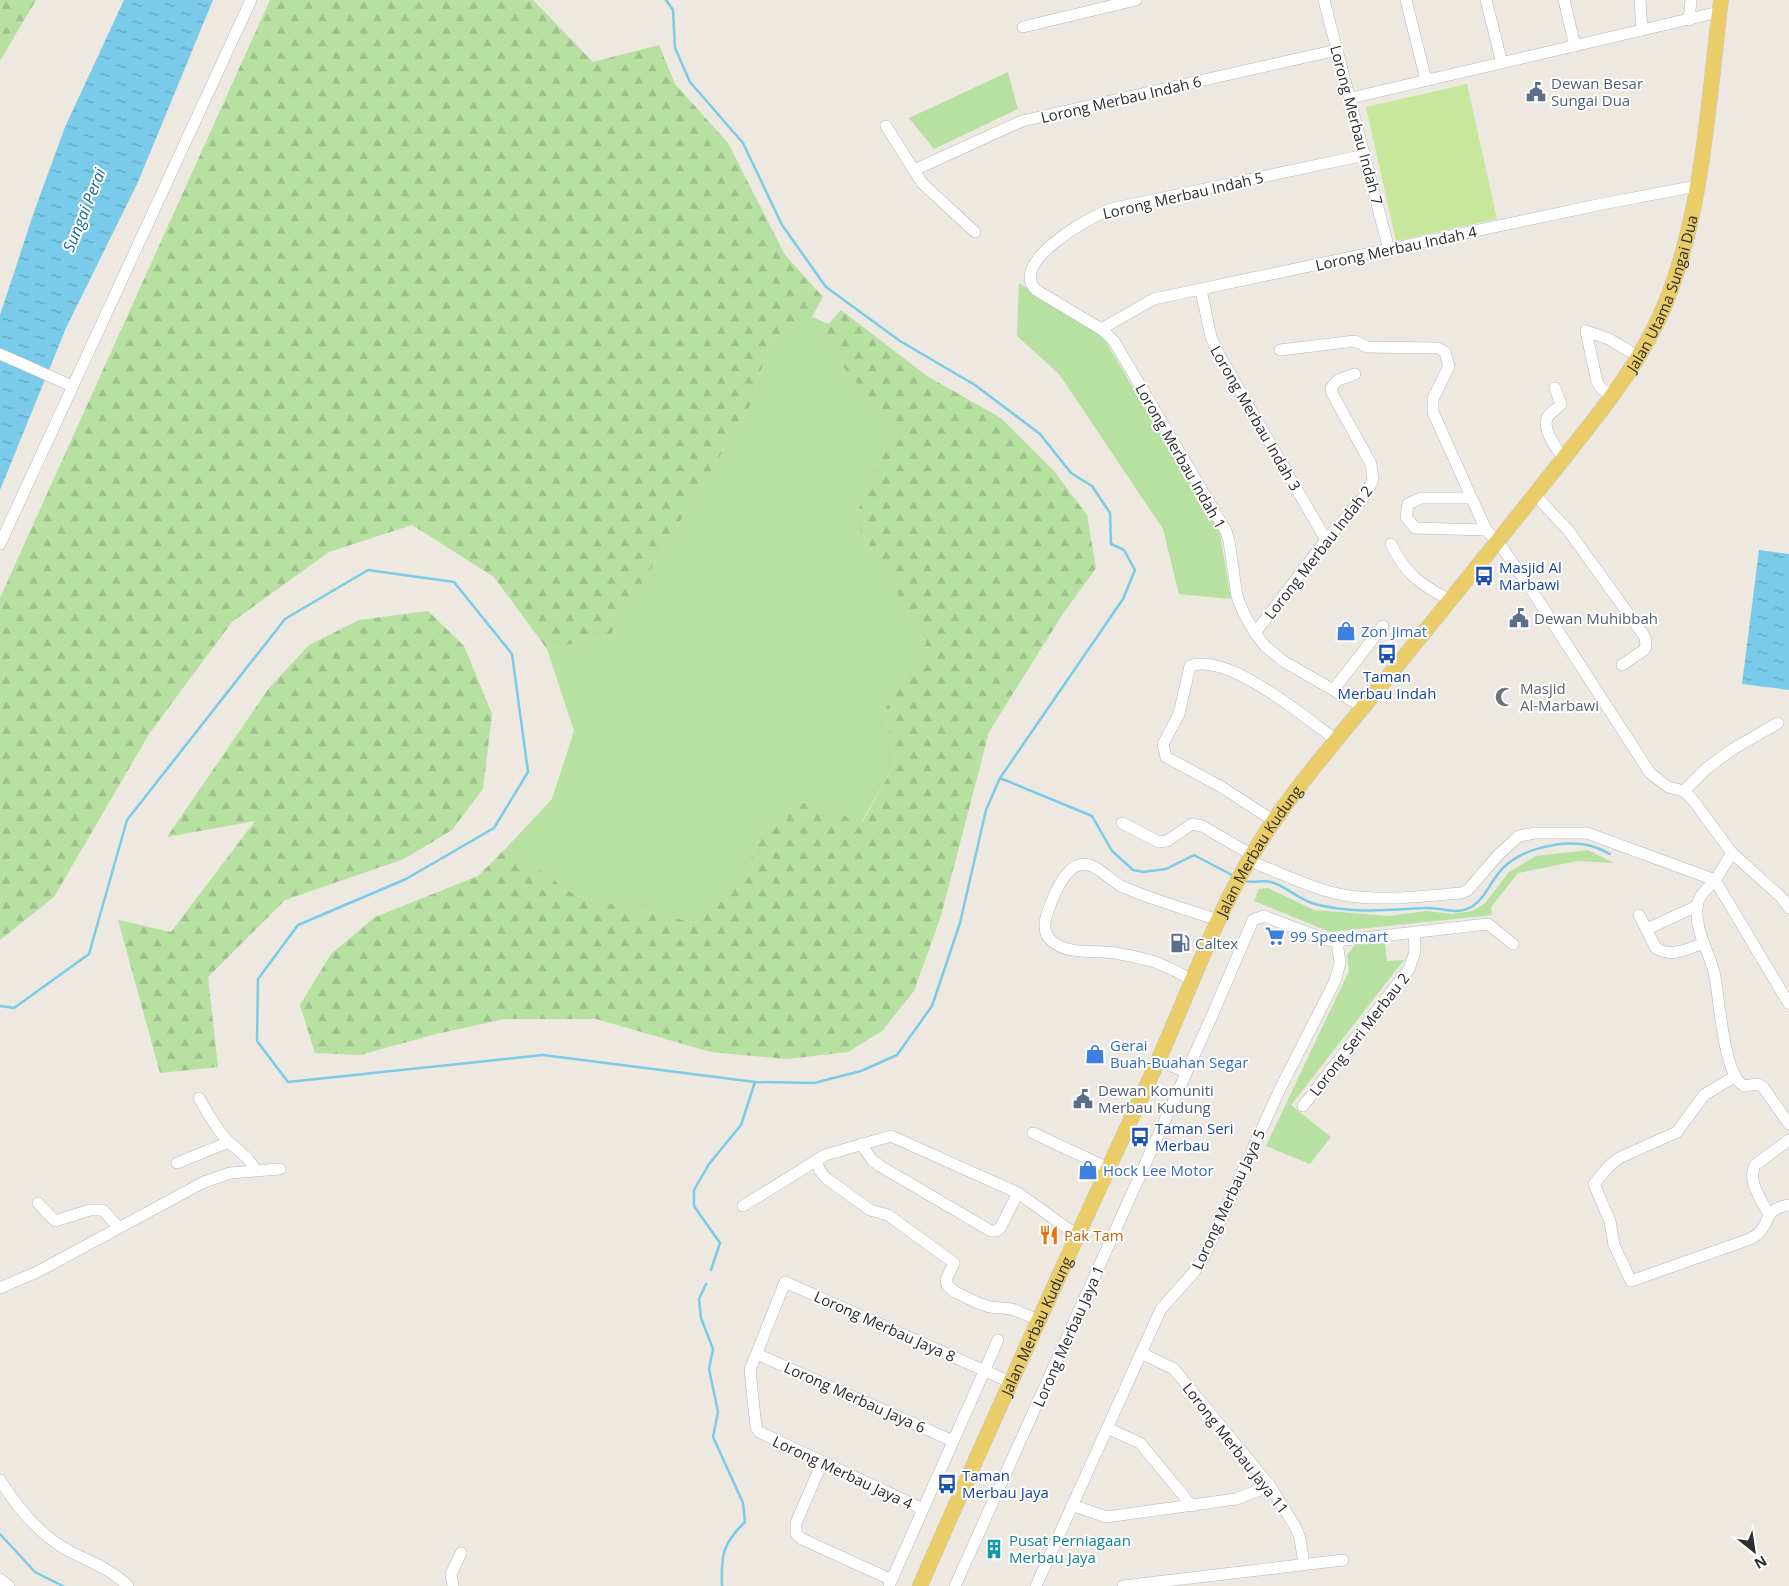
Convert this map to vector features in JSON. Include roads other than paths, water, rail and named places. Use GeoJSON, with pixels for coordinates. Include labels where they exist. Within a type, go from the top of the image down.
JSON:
{"type":"FeatureCollection","features":[{"type":"Feature","properties":{"kind":"main road","name":"Jalan Utama Sungai Dua"},"geometry":{"type":"LineString","coordinates":[[1498,542],[1612,396],[1639,356],[1667,300],[1690,223],[1697,186],[1720,6]]}},
{"type":"Feature","properties":{"kind":"main road","name":"Jalan Merbau Kudung"},"geometry":{"type":"LineString","coordinates":[[920,1586],[1010,1382],[1158,1060],[1218,920],[1251,858],[1292,794],[1498,542]]}},
{"type":"Feature","properties":{"kind":"street"},"geometry":{"type":"LineString","coordinates":[[0,544],[251,0]]}},
{"type":"Feature","properties":{"kind":"street"},"geometry":{"type":"LineString","coordinates":[[1023,27],[1136,0]]}},
{"type":"Feature","properties":{"kind":"street","name":"Lorong Merbau Indah 7"},"geometry":{"type":"LineString","coordinates":[[1324,0],[1389,250]]}},
{"type":"Feature","properties":{"kind":"street"},"geometry":{"type":"LineString","coordinates":[[1406,0],[1426,80]]}},
{"type":"Feature","properties":{"kind":"street"},"geometry":{"type":"LineString","coordinates":[[1486,0],[1502,63]]}},
{"type":"Feature","properties":{"kind":"street"},"geometry":{"type":"LineString","coordinates":[[1564,0],[1575,46]]}},
{"type":"Feature","properties":{"kind":"street"},"geometry":{"type":"LineString","coordinates":[[1640,0],[1642,30]]}},
{"type":"Feature","properties":{"kind":"street"},"geometry":{"type":"LineString","coordinates":[[1689,20],[1691,0]]}},
{"type":"Feature","properties":{"kind":"street"},"geometry":{"type":"LineString","coordinates":[[1351,98],[1689,20],[1720,6]]}},
{"type":"Feature","properties":{"kind":"street","name":"Lorong Merbau Indah 6"},"geometry":{"type":"LineString","coordinates":[[914,170],[1022,121],[1337,50]]}},
{"type":"Feature","properties":{"kind":"street"},"geometry":{"type":"LineString","coordinates":[[886,126],[922,183],[975,232]]}},
{"type":"Feature","properties":{"kind":"street","name":"Lorong Merbau Indah 5"},"geometry":{"type":"LineString","coordinates":[[1030,281],[1031,269],[1064,234],[1102,212],[1365,155]]}},
{"type":"Feature","properties":{"kind":"street","name":"Lorong Merbau Indah 4"},"geometry":{"type":"LineString","coordinates":[[1101,329],[1154,299],[1602,204],[1697,186]]}},
{"type":"Feature","properties":{"kind":"street","name":"Lorong Merbau Indah 1"},"geometry":{"type":"LineString","coordinates":[[1030,281],[1036,290],[1101,329],[1114,341],[1226,531],[1237,596],[1244,614],[1265,646],[1284,662],[1363,707]]}},
{"type":"Feature","properties":{"kind":"street","name":"Lorong Merbau Indah 3"},"geometry":{"type":"LineString","coordinates":[[1202,290],[1211,337],[1217,351],[1326,540]]}},
{"type":"Feature","properties":{"kind":"street"},"geometry":{"type":"LineString","coordinates":[[1612,396],[1597,382],[1586,330],[1609,339],[1639,356]]}},
{"type":"Feature","properties":{"kind":"street"},"geometry":{"type":"LineString","coordinates":[[1280,350],[1355,340],[1367,347],[1438,348],[1445,352],[1449,366],[1433,399],[1433,412],[1486,530],[1498,542],[1529,586],[1631,745],[1657,781],[1668,787],[1684,791],[1701,809],[1732,853],[1786,897],[1789,908]]}},
{"type":"Feature","properties":{"kind":"street"},"geometry":{"type":"LineString","coordinates":[[0,354],[72,386]]}},
{"type":"Feature","properties":{"kind":"street","name":"Lorong Merbau Indah 2"},"geometry":{"type":"LineString","coordinates":[[1255,633],[1326,540],[1365,496],[1373,480],[1371,464],[1331,388],[1338,380],[1355,374]]}},
{"type":"Feature","properties":{"kind":"street"},"geometry":{"type":"LineString","coordinates":[[1555,388],[1561,404],[1548,416],[1546,424],[1552,440],[1563,458]]}},
{"type":"Feature","properties":{"kind":"street"},"geometry":{"type":"LineString","coordinates":[[1534,495],[1568,530],[1645,637],[1646,646],[1644,650],[1622,666]]}},
{"type":"Feature","properties":{"kind":"street"},"geometry":{"type":"LineString","coordinates":[[1470,498],[1420,498],[1408,504],[1406,517],[1415,528],[1486,530]]}},
{"type":"Feature","properties":{"kind":"street"},"geometry":{"type":"LineString","coordinates":[[1391,544],[1400,562],[1413,578],[1450,600]]}},
{"type":"Feature","properties":{"kind":"street"},"geometry":{"type":"LineString","coordinates":[[1334,689],[1383,626]]}},
{"type":"Feature","properties":{"kind":"street"},"geometry":{"type":"LineString","coordinates":[[1274,821],[1220,786],[1166,757],[1163,744],[1179,714],[1190,666],[1198,663],[1229,668],[1274,695],[1336,740]]}},
{"type":"Feature","properties":{"kind":"street"},"geometry":{"type":"LineString","coordinates":[[1684,791],[1708,768],[1733,749],[1778,723]]}},
{"type":"Feature","properties":{"kind":"street"},"geometry":{"type":"LineString","coordinates":[[1122,823],[1159,842],[1167,841],[1192,824],[1202,826],[1251,858],[1312,886],[1349,896],[1393,899],[1461,893],[1468,890],[1499,854],[1519,836],[1535,833],[1587,832],[1715,880],[1789,1004]]}},
{"type":"Feature","properties":{"kind":"street"},"geometry":{"type":"LineString","coordinates":[[1732,853],[1715,880],[1700,898],[1697,906],[1698,925],[1715,977],[1719,1012],[1734,1077],[1744,1086],[1757,1084],[1763,1087],[1789,1124]]}},
{"type":"Feature","properties":{"kind":"street"},"geometry":{"type":"LineString","coordinates":[[1193,980],[1151,961],[1114,953],[1068,949],[1054,943],[1047,936],[1044,920],[1066,875],[1077,865],[1083,864],[1098,870],[1122,886],[1218,920]]}},
{"type":"Feature","properties":{"kind":"street"},"geometry":{"type":"LineString","coordinates":[[1647,929],[1697,906]]}},
{"type":"Feature","properties":{"kind":"street"},"geometry":{"type":"LineString","coordinates":[[1639,915],[1656,948],[1666,953],[1682,951],[1703,943]]}},
{"type":"Feature","properties":{"kind":"street","name":"Lorong Merbau Jaya 1"},"geometry":{"type":"LineString","coordinates":[[955,1586],[1253,920],[1264,916],[1327,940],[1337,940]]}},
{"type":"Feature","properties":{"kind":"street"},"geometry":{"type":"LineString","coordinates":[[1337,940],[1488,924],[1513,944]]}},
{"type":"Feature","properties":{"kind":"street","name":"Lorong Seri Merbau 2"},"geometry":{"type":"LineString","coordinates":[[1303,1106],[1409,969],[1415,952],[1414,932]]}},
{"type":"Feature","properties":{"kind":"street","name":"Lorong Merbau Jaya 5"},"geometry":{"type":"LineString","coordinates":[[1036,1586],[1161,1309],[1203,1259],[1279,1091],[1335,981],[1340,963],[1337,940]]}},
{"type":"Feature","properties":{"kind":"street"},"geometry":{"type":"LineString","coordinates":[[1158,1060],[1186,1072]]}},
{"type":"Feature","properties":{"kind":"street"},"geometry":{"type":"LineString","coordinates":[[1734,1077],[1704,1095],[1677,1132],[1619,1158],[1608,1167],[1594,1184],[1610,1221],[1614,1245],[1631,1281],[1757,1235],[1765,1227],[1769,1214],[1774,1209],[1789,1205]]}},
{"type":"Feature","properties":{"kind":"street"},"geometry":{"type":"LineString","coordinates":[[199,1098],[229,1142],[247,1156],[255,1169]]}},
{"type":"Feature","properties":{"kind":"street"},"geometry":{"type":"LineString","coordinates":[[1033,1133],[1108,1168]]}},
{"type":"Feature","properties":{"kind":"street"},"geometry":{"type":"LineString","coordinates":[[743,1206],[817,1162],[825,1155],[885,1136],[897,1137],[1018,1193],[1078,1236]]}},
{"type":"Feature","properties":{"kind":"street"},"geometry":{"type":"LineString","coordinates":[[1769,1214],[1754,1183],[1753,1170],[1755,1165],[1789,1140]]}},
{"type":"Feature","properties":{"kind":"street"},"geometry":{"type":"LineString","coordinates":[[177,1163],[229,1142]]}},
{"type":"Feature","properties":{"kind":"street"},"geometry":{"type":"LineString","coordinates":[[861,1144],[872,1160],[880,1166],[991,1231],[996,1232],[1000,1228],[1018,1193]]}},
{"type":"Feature","properties":{"kind":"street"},"geometry":{"type":"LineString","coordinates":[[817,1162],[820,1171],[826,1178],[870,1210],[888,1215],[954,1263],[948,1273],[946,1283],[955,1292],[978,1303],[990,1307],[1012,1309],[1039,1320]]}},
{"type":"Feature","properties":{"kind":"street"},"geometry":{"type":"LineString","coordinates":[[0,1288],[17,1282],[204,1182],[230,1173],[255,1169],[280,1169]]}},
{"type":"Feature","properties":{"kind":"street"},"geometry":{"type":"LineString","coordinates":[[38,1204],[55,1221],[90,1210],[103,1210],[118,1227]]}},
{"type":"Feature","properties":{"kind":"street","name":"Lorong Merbau Jaya 8"},"geometry":{"type":"LineString","coordinates":[[757,1354],[785,1282],[1010,1382]]}},
{"type":"Feature","properties":{"kind":"street"},"geometry":{"type":"LineString","coordinates":[[822,1463],[796,1523],[796,1534],[802,1539],[891,1583],[998,1340]]}},
{"type":"Feature","properties":{"kind":"street","name":"Lorong Merbau Jaya 11"},"geometry":{"type":"LineString","coordinates":[[1141,1353],[1174,1369],[1270,1486],[1296,1528],[1300,1538],[1304,1564]]}},
{"type":"Feature","properties":{"kind":"street","name":"Lorong Merbau Jaya 4"},"geometry":{"type":"LineString","coordinates":[[757,1354],[750,1370],[750,1378],[756,1427],[762,1435],[923,1509]]}},
{"type":"Feature","properties":{"kind":"street","name":"Lorong Merbau Jaya 6"},"geometry":{"type":"LineString","coordinates":[[757,1354],[954,1441]]}},
{"type":"Feature","properties":{"kind":"street"},"geometry":{"type":"LineString","coordinates":[[1107,1428],[1140,1443],[1192,1506]]}},
{"type":"Feature","properties":{"kind":"street"},"geometry":{"type":"LineString","coordinates":[[0,1480],[12,1499],[52,1540],[69,1551],[104,1567],[128,1586]]}},
{"type":"Feature","properties":{"kind":"street"},"geometry":{"type":"LineString","coordinates":[[1072,1505],[1106,1517],[1236,1500],[1270,1486]]}},
{"type":"Feature","properties":{"kind":"street"},"geometry":{"type":"LineString","coordinates":[[452,1586],[451,1574],[461,1553]]}},
{"type":"Feature","properties":{"kind":"street"},"geometry":{"type":"LineString","coordinates":[[1122,1586],[1343,1560]]}},
{"type":"Feature","properties":{"kind":"street"},"geometry":{"type":"LineString","coordinates":[[0,1579],[9,1586]]}},
{"type":"Feature","properties":{"kind":"water","name":"Sungai Perai"},"geometry":{"type":"Polygon","coordinates":[[[124,0],[213,0],[138,182],[66,328],[0,490],[0,315],[35,209],[65,127],[124,0]]]}},
{"type":"Feature","properties":{"kind":"water"},"geometry":{"type":"Polygon","coordinates":[[[1759,550],[1789,554],[1789,690],[1742,684],[1759,550]]]}},
{"type":"Feature","properties":{"kind":"waterway"},"geometry":{"type":"LineString","coordinates":[[0,1006],[14,1008],[89,954],[127,820],[285,619],[368,570],[454,582],[512,654],[528,772],[494,828],[406,879],[298,925],[258,979],[257,1041],[288,1082],[543,1055],[755,1082],[814,1083],[861,1071],[897,1055],[932,1006],[960,923],[986,810],[1000,778],[1123,599],[1135,570],[1124,550],[1111,544],[1110,513],[1092,486],[1071,473],[1040,434],[975,385],[900,341],[826,287],[782,225],[743,143],[690,82],[675,48],[673,10],[666,0]]}},
{"type":"Feature","properties":{"kind":"waterway"},"geometry":{"type":"LineString","coordinates":[[1000,778],[1092,816],[1112,851],[1133,870],[1143,872],[1166,869],[1194,855],[1232,875]]}},
{"type":"Feature","properties":{"kind":"waterway"},"geometry":{"type":"LineString","coordinates":[[1244,881],[1271,882],[1309,902],[1342,909],[1428,908],[1458,911],[1473,906],[1510,862],[1539,848],[1571,843],[1589,845],[1610,854]]}},
{"type":"Feature","properties":{"kind":"waterway"},"geometry":{"type":"LineString","coordinates":[[711,1270],[720,1243],[694,1206],[694,1190],[709,1164],[741,1125],[755,1082]]}},
{"type":"Feature","properties":{"kind":"waterway"},"geometry":{"type":"LineString","coordinates":[[706,1284],[699,1299],[701,1318],[713,1349],[709,1369],[718,1412],[713,1437],[743,1503],[745,1522],[737,1530],[724,1551],[722,1586]]}},
{"type":"Feature","properties":{"kind":"waterway"},"geometry":{"type":"LineString","coordinates":[[0,1534],[35,1572],[63,1586]]}},
{"type":"Feature","properties":{"kind":"place","name":"Dewan Besar Sungai Dua"},"geometry":{"type":"Point","coordinates":[1536,92]}},
{"type":"Feature","properties":{"kind":"place","name":"Masjid Al Marbawi"},"geometry":{"type":"Point","coordinates":[1484,576]}},
{"type":"Feature","properties":{"kind":"place","name":"Dewan Muhibbah"},"geometry":{"type":"Point","coordinates":[1519,618]}},
{"type":"Feature","properties":{"kind":"place","name":"Zon Jimat"},"geometry":{"type":"Point","coordinates":[1346,631]}},
{"type":"Feature","properties":{"kind":"place","name":"Taman Merbau Indah"},"geometry":{"type":"Point","coordinates":[1387,654]}},
{"type":"Feature","properties":{"kind":"place","name":"Masjid Al-Marbawi"},"geometry":{"type":"Point","coordinates":[1505,697]}},
{"type":"Feature","properties":{"kind":"place","name":"99 Speedmart"},"geometry":{"type":"Point","coordinates":[1275,936]}},
{"type":"Feature","properties":{"kind":"place","name":"Caltex"},"geometry":{"type":"Point","coordinates":[1180,943]}},
{"type":"Feature","properties":{"kind":"place","name":"Gerai Buah-Buahan Segar"},"geometry":{"type":"Point","coordinates":[1095,1054]}},
{"type":"Feature","properties":{"kind":"place","name":"Dewan Komuniti Merbau Kudung"},"geometry":{"type":"Point","coordinates":[1083,1099]}},
{"type":"Feature","properties":{"kind":"place","name":"Taman Seri Merbau"},"geometry":{"type":"Point","coordinates":[1140,1137]}},
{"type":"Feature","properties":{"kind":"place","name":"Hock Lee Motor"},"geometry":{"type":"Point","coordinates":[1088,1170]}},
{"type":"Feature","properties":{"kind":"place","name":"Pak Tam"},"geometry":{"type":"Point","coordinates":[1049,1235]}},
{"type":"Feature","properties":{"kind":"place","name":"Taman Merbau Jaya"},"geometry":{"type":"Point","coordinates":[947,1484]}},
{"type":"Feature","properties":{"kind":"place","name":"Pusat Perniagaan Merbau Jaya"},"geometry":{"type":"Point","coordinates":[994,1549]}}]}
